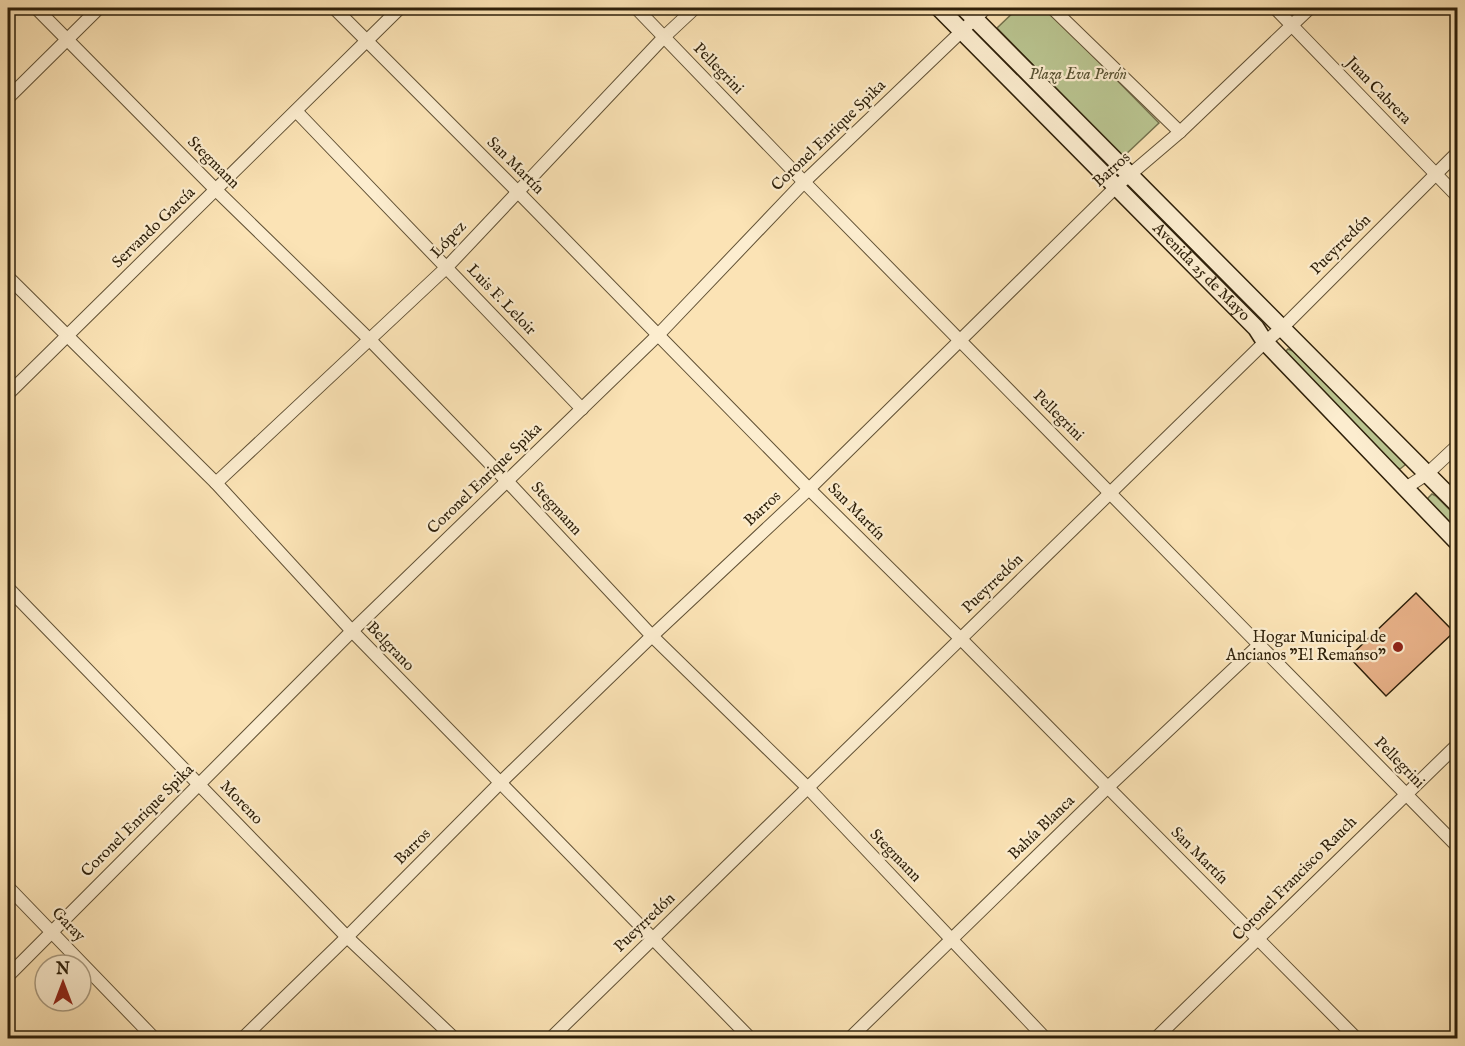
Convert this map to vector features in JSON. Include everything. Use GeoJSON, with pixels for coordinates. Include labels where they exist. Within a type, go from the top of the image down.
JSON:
{"type":"FeatureCollection","features":[{"type":"Feature","properties":{"kind":"main road","name":"Avenida 25 de Mayo"},"geometry":{"type":"LineString","coordinates":[[939,8],[1256,328],[1265,342],[1458,543]]}},
{"type":"Feature","properties":{"kind":"main road","name":"Avenida 25 de Mayo"},"geometry":{"type":"LineString","coordinates":[[975,11],[1130,175],[1458,505]]}},
{"type":"Feature","properties":{"kind":"street","name":"Stegmann"},"geometry":{"type":"LineString","coordinates":[[36,8],[216,190],[370,340],[507,481],[652,636],[808,788],[1045,1038]]}},
{"type":"Feature","properties":{"kind":"street"},"geometry":{"type":"LineString","coordinates":[[8,98],[99,8]]}},
{"type":"Feature","properties":{"kind":"street","name":"San Martín"},"geometry":{"type":"LineString","coordinates":[[334,8],[1356,1038]]}},
{"type":"Feature","properties":{"kind":"street","name":"Servando García"},"geometry":{"type":"LineString","coordinates":[[8,394],[400,8]]}},
{"type":"Feature","properties":{"kind":"street","name":"Pellegrini"},"geometry":{"type":"LineString","coordinates":[[636,8],[1458,847]]}},
{"type":"Feature","properties":{"kind":"street","name":"López"},"geometry":{"type":"LineString","coordinates":[[216,483],[447,267],[665,36],[695,8]]}},
{"type":"Feature","properties":{"kind":"street"},"geometry":{"type":"LineString","coordinates":[[1052,8],[1180,132]]}},
{"type":"Feature","properties":{"kind":"street","name":"Juan Cabrera"},"geometry":{"type":"LineString","coordinates":[[1275,8],[1458,197]]}},
{"type":"Feature","properties":{"kind":"street","name":"Barros"},"geometry":{"type":"LineString","coordinates":[[243,1038],[501,783],[652,636],[809,489],[1116,187],[1180,132],[1310,8]]}},
{"type":"Feature","properties":{"kind":"street","name":"Coronel Enrique Spika"},"geometry":{"type":"LineString","coordinates":[[8,976],[351,631],[658,335],[804,182],[963,31],[975,11]]}},
{"type":"Feature","properties":{"kind":"street","name":"Luis F. Leloir"},"geometry":{"type":"LineString","coordinates":[[296,111],[582,409]]}},
{"type":"Feature","properties":{"kind":"street","name":"Pueyrredón"},"geometry":{"type":"LineString","coordinates":[[551,1038],[1282,327],[1458,152]]}},
{"type":"Feature","properties":{"kind":"street","name":"Belgrano"},"geometry":{"type":"LineString","coordinates":[[8,277],[216,483],[351,631],[750,1038]]}},
{"type":"Feature","properties":{"kind":"street"},"geometry":{"type":"LineString","coordinates":[[1404,489],[1428,474],[1458,445]]}},
{"type":"Feature","properties":{"kind":"street","name":"Moreno"},"geometry":{"type":"LineString","coordinates":[[8,588],[347,937],[454,1038]]}},
{"type":"Feature","properties":{"kind":"street","name":"Bahía Blanca"},"geometry":{"type":"LineString","coordinates":[[850,1038],[951,938],[1260,644]]}},
{"type":"Feature","properties":{"kind":"street","name":"Coronel Francisco Rauch"},"geometry":{"type":"LineString","coordinates":[[1156,1038],[1405,793],[1458,744]]}},
{"type":"Feature","properties":{"kind":"street","name":"Garay"},"geometry":{"type":"LineString","coordinates":[[8,887],[154,1038]]}},
{"type":"Feature","properties":{"kind":"green space","name":"Plaza Eva Perón"},"geometry":{"type":"Polygon","coordinates":[[[1018,8],[1046,8],[1159,123],[1123,157],[997,28],[1018,8]]]}},
{"type":"Feature","properties":{"kind":"green space"},"geometry":{"type":"Polygon","coordinates":[[[1288,349],[1293,351],[1405,462],[1405,465],[1400,469],[1395,467],[1284,353],[1288,349]]]}},
{"type":"Feature","properties":{"kind":"green space"},"geometry":{"type":"Polygon","coordinates":[[[1432,494],[1457,517],[1457,532],[1428,503],[1428,498],[1432,494]]]}},
{"type":"Feature","properties":{"kind":"building","name":"Hogar Municipal de Ancianos \"El Remanso\""},"geometry":{"type":"Polygon","coordinates":[[[1416,593],[1454,632],[1386,696],[1349,657],[1416,593]]]}},
{"type":"Feature","properties":{"kind":"place","name":"Hogar Municipal de Ancianos \"El Remanso\""},"geometry":{"type":"Point","coordinates":[1398,647]}}]}
